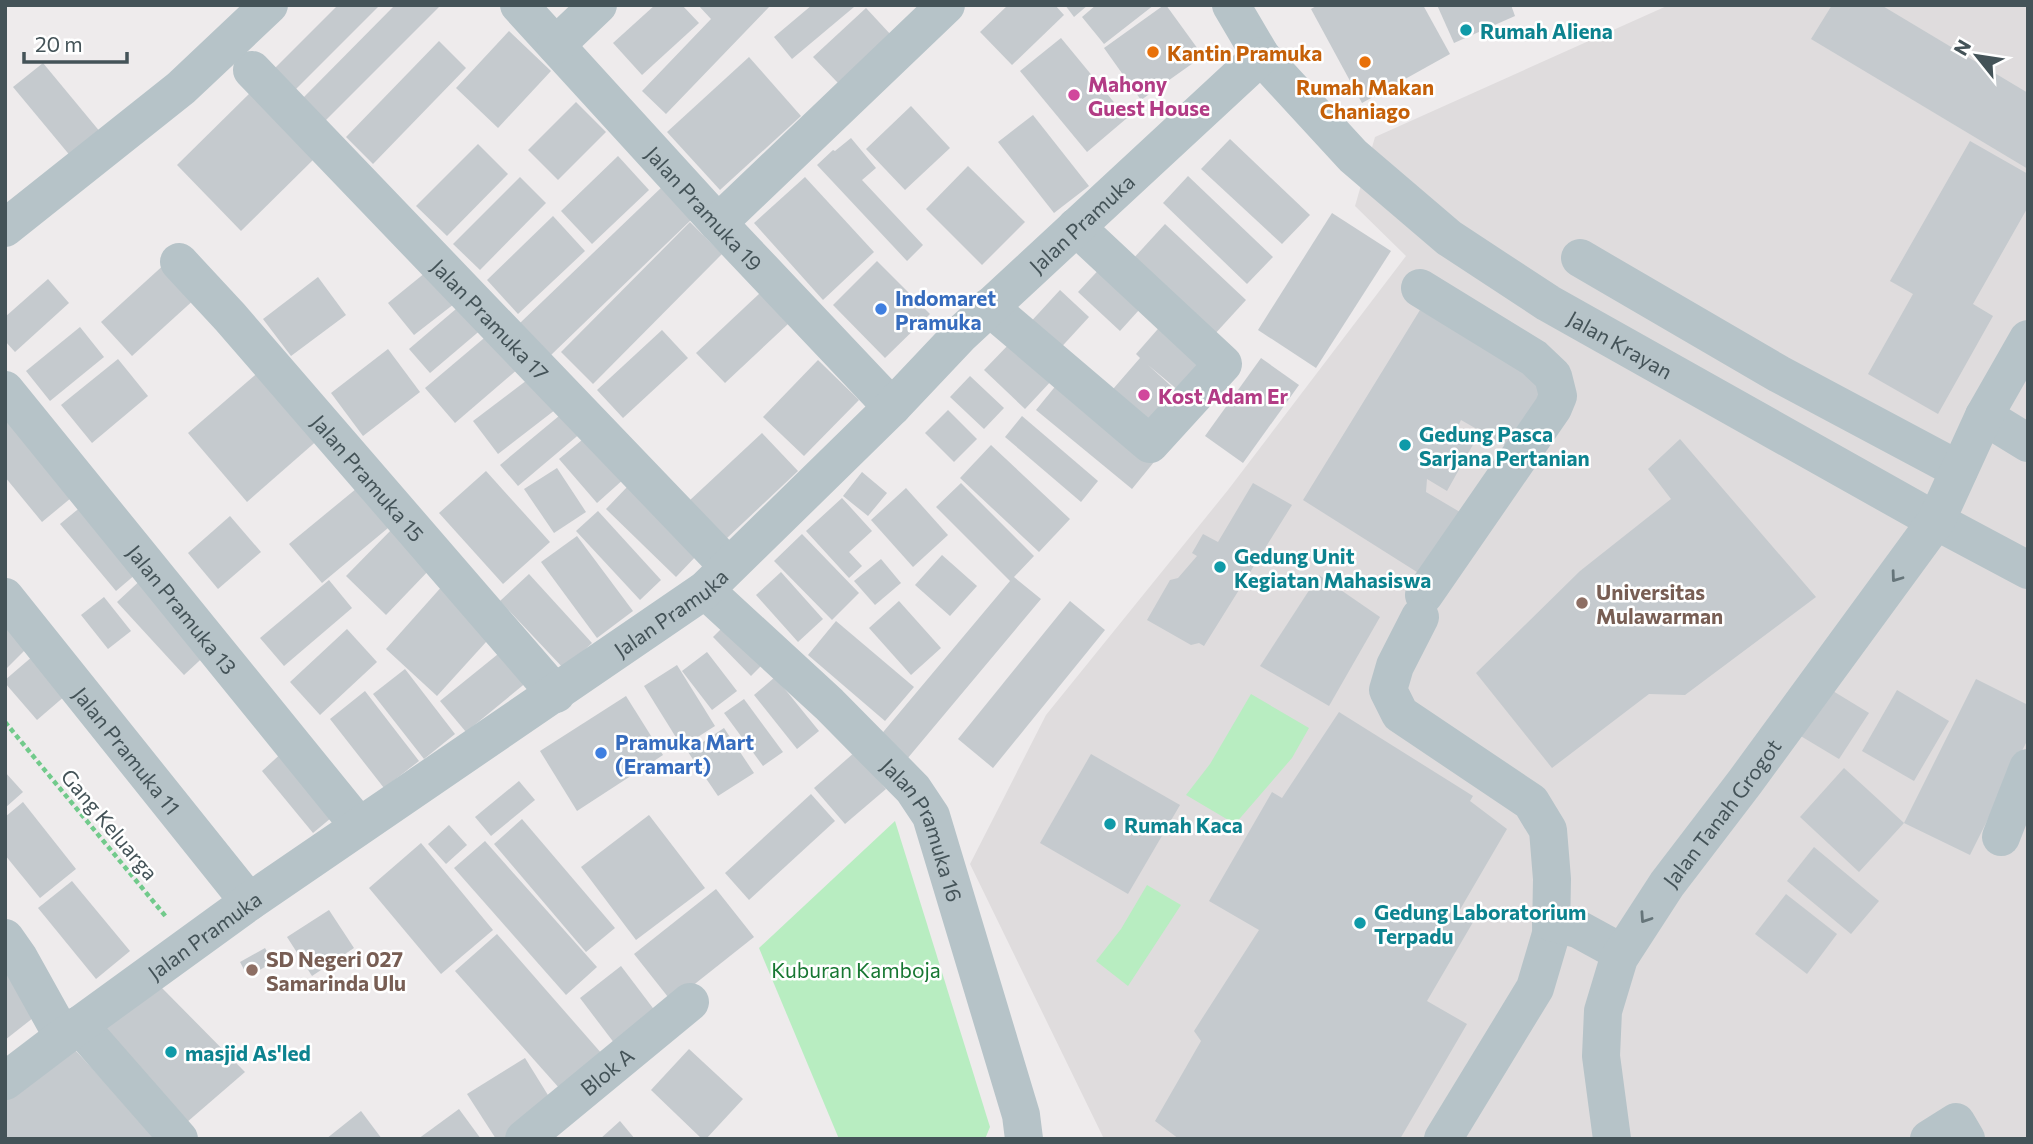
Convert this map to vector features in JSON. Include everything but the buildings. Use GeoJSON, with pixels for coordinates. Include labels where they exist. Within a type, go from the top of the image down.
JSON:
{"type":"FeatureCollection","features":[{"type":"Feature","properties":{"kind":"street"},"geometry":{"type":"LineString","coordinates":[[5,228],[181,88],[269,5]]}},
{"type":"Feature","properties":{"kind":"street","name":"Jalan Pramuka 19"},"geometry":{"type":"LineString","coordinates":[[519,5],[718,223],[892,407]]}},
{"type":"Feature","properties":{"kind":"street"},"geometry":{"type":"LineString","coordinates":[[556,45],[598,5]]}},
{"type":"Feature","properties":{"kind":"street"},"geometry":{"type":"LineString","coordinates":[[718,223],[946,5]]}},
{"type":"Feature","properties":{"kind":"street","name":"Jalan Krayan"},"geometry":{"type":"LineString","coordinates":[[1231,5],[1261,56],[1353,156],[1449,238],[1548,303],[2028,570]]}},
{"type":"Feature","properties":{"kind":"street","name":"Jalan Pramuka"},"geometry":{"type":"LineString","coordinates":[[5,1081],[249,902],[556,694],[716,578],[892,407],[989,307],[1261,56]]}},
{"type":"Feature","properties":{"kind":"street","name":"Jalan Pramuka 17"},"geometry":{"type":"LineString","coordinates":[[252,70],[716,578]]}},
{"type":"Feature","properties":{"kind":"street"},"geometry":{"type":"LineString","coordinates":[[989,307],[1150,444],[1223,364],[1076,227]]}},
{"type":"Feature","properties":{"kind":"street"},"geometry":{"type":"LineString","coordinates":[[1580,258],[1779,374],[1959,470]]}},
{"type":"Feature","properties":{"kind":"street","name":"Jalan Pramuka 15"},"geometry":{"type":"LineString","coordinates":[[179,262],[230,317],[556,694]]}},
{"type":"Feature","properties":{"kind":"street"},"geometry":{"type":"LineString","coordinates":[[1420,288],[1534,358],[1553,376],[1558,396],[1553,408],[1422,606],[1395,666],[1388,690],[1400,714],[1531,802],[1548,830],[1552,879],[1551,922],[1535,988],[1443,1139]]}},
{"type":"Feature","properties":{"kind":"street","name":"Jalan Tanah Grogot"},"geometry":{"type":"LineString","coordinates":[[1612,1139],[1601,1056],[1603,1011],[1622,953],[1667,884],[1936,521],[1984,416],[2028,339]]}},
{"type":"Feature","properties":{"kind":"street","name":"Jalan Pramuka 13"},"geometry":{"type":"LineString","coordinates":[[5,390],[359,826]]}},
{"type":"Feature","properties":{"kind":"street"},"geometry":{"type":"LineString","coordinates":[[1984,416],[2028,443]]}},
{"type":"Feature","properties":{"kind":"street","name":"Jalan Pramuka 16"},"geometry":{"type":"LineString","coordinates":[[716,578],[829,704],[913,789],[931,816],[1021,1115],[1024,1139]]}},
{"type":"Feature","properties":{"kind":"street","name":"Jalan Pramuka 11"},"geometry":{"type":"LineString","coordinates":[[5,597],[249,902]]}},
{"type":"Feature","properties":{"kind":"street"},"geometry":{"type":"LineString","coordinates":[[2001,837],[2028,768]]}},
{"type":"Feature","properties":{"kind":"street"},"geometry":{"type":"LineString","coordinates":[[1551,922],[1578,929],[1622,953]]}},
{"type":"Feature","properties":{"kind":"street"},"geometry":{"type":"LineString","coordinates":[[5,939],[71,1031],[179,1139]]}},
{"type":"Feature","properties":{"kind":"street","name":"Blok A"},"geometry":{"type":"LineString","coordinates":[[524,1139],[690,1002]]}},
{"type":"Feature","properties":{"kind":"street"},"geometry":{"type":"LineString","coordinates":[[1929,1139],[1956,1122],[1966,1139]]}},
{"type":"Feature","properties":{"kind":"path","name":"Gang Keluarga"},"geometry":{"type":"LineString","coordinates":[[5,722],[190,945]]}},
{"type":"Feature","properties":{"kind":"shaded area","name":"Universitas Mulawarman"},"geometry":{"type":"Polygon","coordinates":[[[1669,5],[2028,5],[2028,1139],[1104,1139],[970,864],[1046,715],[1228,490],[1406,256],[1355,206],[1375,137],[1669,5]]]}},
{"type":"Feature","properties":{"kind":"green space"},"geometry":{"type":"Polygon","coordinates":[[[1251,694],[1309,728],[1292,758],[1235,824],[1186,795],[1210,764],[1251,694]]]}},
{"type":"Feature","properties":{"kind":"green space","name":"Kuburan Kamboja"},"geometry":{"type":"Polygon","coordinates":[[[895,821],[990,1127],[985,1139],[839,1139],[759,948],[895,821]]]}},
{"type":"Feature","properties":{"kind":"green space"},"geometry":{"type":"Polygon","coordinates":[[[1147,885],[1181,905],[1128,986],[1096,961],[1121,929],[1147,885]]]}},
{"type":"Feature","properties":{"kind":"place","name":"Rumah Aliena"},"geometry":{"type":"Point","coordinates":[1466,30]}},
{"type":"Feature","properties":{"kind":"place","name":"Kantin Pramuka"},"geometry":{"type":"Point","coordinates":[1153,52]}},
{"type":"Feature","properties":{"kind":"place","name":"Rumah Makan Chaniago"},"geometry":{"type":"Point","coordinates":[1365,62]}},
{"type":"Feature","properties":{"kind":"place","name":"Mahony Guest House"},"geometry":{"type":"Point","coordinates":[1074,95]}},
{"type":"Feature","properties":{"kind":"place","name":"Indomaret Pramuka"},"geometry":{"type":"Point","coordinates":[881,309]}},
{"type":"Feature","properties":{"kind":"place","name":"Kost Adam Er"},"geometry":{"type":"Point","coordinates":[1144,395]}},
{"type":"Feature","properties":{"kind":"place","name":"Gedung Pasca Sarjana Pertanian"},"geometry":{"type":"Point","coordinates":[1405,445]}},
{"type":"Feature","properties":{"kind":"place","name":"Gedung Unit Kegiatan Mahasiswa"},"geometry":{"type":"Point","coordinates":[1220,567]}},
{"type":"Feature","properties":{"kind":"place","name":"Universitas Mulawarman"},"geometry":{"type":"Point","coordinates":[1582,603]}},
{"type":"Feature","properties":{"kind":"place","name":"Pramuka Mart (Eramart)"},"geometry":{"type":"Point","coordinates":[601,753]}},
{"type":"Feature","properties":{"kind":"place","name":"Rumah Kaca"},"geometry":{"type":"Point","coordinates":[1110,824]}},
{"type":"Feature","properties":{"kind":"place","name":"Gedung Laboratorium Terpadu"},"geometry":{"type":"Point","coordinates":[1360,923]}},
{"type":"Feature","properties":{"kind":"place","name":"SD Negeri 027 Samarinda Ulu"},"geometry":{"type":"Point","coordinates":[252,970]}},
{"type":"Feature","properties":{"kind":"place","name":"masjid As'led"},"geometry":{"type":"Point","coordinates":[171,1052]}}]}
